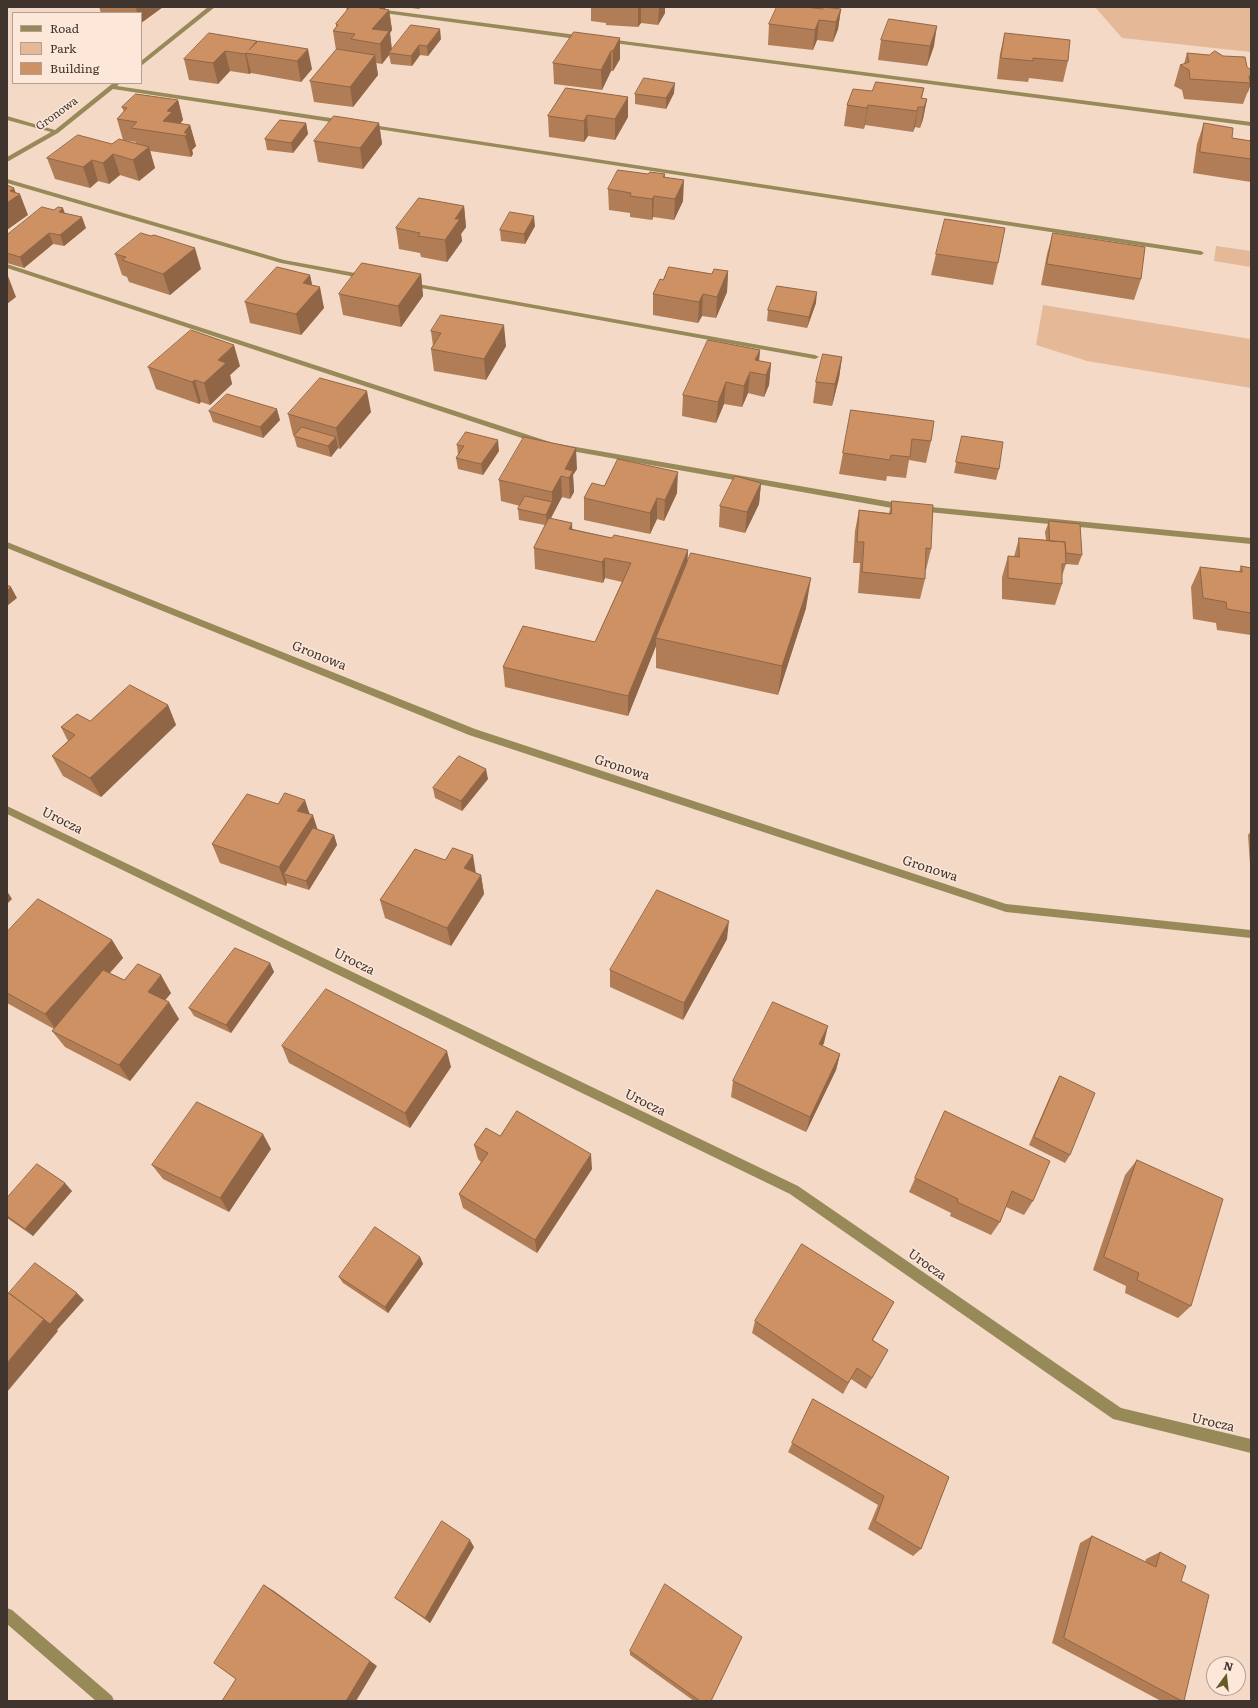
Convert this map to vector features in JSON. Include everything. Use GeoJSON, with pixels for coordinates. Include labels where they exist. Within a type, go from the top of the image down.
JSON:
{"type":"FeatureCollection","features":[{"type":"Feature","properties":{"kind":"street"},"geometry":{"type":"LineString","coordinates":[[142,63],[212,7]]}},
{"type":"Feature","properties":{"kind":"street"},"geometry":{"type":"LineString","coordinates":[[372,10],[594,39]]}},
{"type":"Feature","properties":{"kind":"street"},"geometry":{"type":"LineString","coordinates":[[602,40],[1251,124]]}},
{"type":"Feature","properties":{"kind":"street"},"geometry":{"type":"LineString","coordinates":[[115,85],[349,123]]}},
{"type":"Feature","properties":{"kind":"street","name":"Gronowa"},"geometry":{"type":"LineString","coordinates":[[7,160],[56,132],[115,85]]}},
{"type":"Feature","properties":{"kind":"street"},"geometry":{"type":"LineString","coordinates":[[7,118],[56,132]]}},
{"type":"Feature","properties":{"kind":"street"},"geometry":{"type":"LineString","coordinates":[[357,124],[1201,253]]}},
{"type":"Feature","properties":{"kind":"street"},"geometry":{"type":"LineString","coordinates":[[7,181],[283,262],[377,278]]}},
{"type":"Feature","properties":{"kind":"street"},"geometry":{"type":"LineString","coordinates":[[7,266],[552,445],[898,507],[1251,541]]}},
{"type":"Feature","properties":{"kind":"street"},"geometry":{"type":"LineString","coordinates":[[400,283],[815,357]]}},
{"type":"Feature","properties":{"kind":"street","name":"Gronowa"},"geometry":{"type":"LineString","coordinates":[[7,545],[472,732],[1006,908],[1251,934]]}},
{"type":"Feature","properties":{"kind":"street","name":"Urocza"},"geometry":{"type":"LineString","coordinates":[[7,810],[794,1190],[1118,1414],[1251,1446]]}},
{"type":"Feature","properties":{"kind":"street"},"geometry":{"type":"LineString","coordinates":[[7,1615],[107,1701]]}},
{"type":"Feature","properties":{"kind":"green space"},"geometry":{"type":"Polygon","coordinates":[[[1095,7],[1251,7],[1251,52],[1122,38],[1095,7]]]}},
{"type":"Feature","properties":{"kind":"green space"},"geometry":{"type":"Polygon","coordinates":[[[1216,246],[1251,251],[1251,267],[1214,261],[1216,246]]]}},
{"type":"Feature","properties":{"kind":"green space"},"geometry":{"type":"Polygon","coordinates":[[[1043,305],[1251,339],[1251,388],[1087,361],[1036,345],[1043,305]]]}},
{"type":"Feature","properties":{"kind":"building"},"geometry":{"type":"Polygon","coordinates":[[[350,7],[379,7],[389,10],[372,29],[389,31],[380,44],[351,39],[355,34],[333,31],[338,25],[336,24],[350,7]]]}},
{"type":"Feature","properties":{"kind":"building"},"geometry":{"type":"Polygon","coordinates":[[[777,7],[806,7],[823,9],[823,7],[841,9],[836,22],[819,20],[815,30],[769,24],[777,7]]]}},
{"type":"Feature","properties":{"kind":"building"},"geometry":{"type":"Polygon","coordinates":[[[889,19],[937,26],[930,46],[881,40],[889,19]]]}},
{"type":"Feature","properties":{"kind":"building"},"geometry":{"type":"Polygon","coordinates":[[[411,25],[440,29],[427,46],[419,45],[411,56],[389,53],[411,25]]]}},
{"type":"Feature","properties":{"kind":"building"},"geometry":{"type":"Polygon","coordinates":[[[574,32],[620,38],[601,70],[553,63],[574,32]]]}},
{"type":"Feature","properties":{"kind":"building"},"geometry":{"type":"Polygon","coordinates":[[[209,33],[257,41],[249,50],[258,41],[308,49],[297,61],[225,51],[213,63],[184,59],[209,33]]]}},
{"type":"Feature","properties":{"kind":"building"},"geometry":{"type":"Polygon","coordinates":[[[1005,33],[1070,40],[1068,61],[1033,58],[1033,61],[1001,58],[1005,33]]]}},
{"type":"Feature","properties":{"kind":"building"},"geometry":{"type":"Polygon","coordinates":[[[337,49],[375,55],[350,87],[310,81],[337,49]]]}},
{"type":"Feature","properties":{"kind":"building"},"geometry":{"type":"Polygon","coordinates":[[[1215,51],[1223,56],[1245,57],[1247,67],[1251,70],[1251,75],[1249,76],[1250,83],[1190,79],[1189,70],[1180,65],[1189,62],[1187,53],[1209,55],[1215,51]]]}},
{"type":"Feature","properties":{"kind":"building"},"geometry":{"type":"Polygon","coordinates":[[[644,78],[675,83],[666,98],[635,94],[644,78]]]}},
{"type":"Feature","properties":{"kind":"building"},"geometry":{"type":"Polygon","coordinates":[[[876,82],[924,88],[921,98],[927,99],[924,107],[918,107],[917,111],[868,105],[867,108],[847,105],[853,89],[872,91],[876,82]]]}},
{"type":"Feature","properties":{"kind":"building"},"geometry":{"type":"Polygon","coordinates":[[[566,88],[628,97],[615,119],[587,115],[584,121],[548,116],[566,88]]]}},
{"type":"Feature","properties":{"kind":"building"},"geometry":{"type":"Polygon","coordinates":[[[136,94],[178,100],[167,111],[172,112],[163,121],[190,125],[184,133],[188,133],[185,136],[131,128],[137,122],[117,119],[127,108],[122,107],[136,94]]]}},
{"type":"Feature","properties":{"kind":"building"},"geometry":{"type":"Polygon","coordinates":[[[334,116],[379,123],[360,148],[314,141],[334,116]]]}},
{"type":"Feature","properties":{"kind":"building"},"geometry":{"type":"Polygon","coordinates":[[[280,120],[306,123],[291,143],[265,139],[280,120]]]}},
{"type":"Feature","properties":{"kind":"building"},"geometry":{"type":"Polygon","coordinates":[[[1204,123],[1233,128],[1232,138],[1251,141],[1251,159],[1200,152],[1204,123]]]}},
{"type":"Feature","properties":{"kind":"building"},"geometry":{"type":"Polygon","coordinates":[[[78,135],[112,144],[119,139],[149,147],[133,160],[113,154],[103,163],[92,160],[83,167],[47,158],[78,135]]]}},
{"type":"Feature","properties":{"kind":"building"},"geometry":{"type":"Polygon","coordinates":[[[618,170],[648,174],[650,172],[665,174],[663,177],[684,180],[675,199],[654,196],[652,199],[630,196],[631,193],[608,189],[618,170]]]}},
{"type":"Feature","properties":{"kind":"building"},"geometry":{"type":"Polygon","coordinates":[[[7,185],[14,188],[10,191],[20,194],[7,203],[7,185]]]}},
{"type":"Feature","properties":{"kind":"building"},"geometry":{"type":"Polygon","coordinates":[[[419,198],[464,206],[455,219],[460,219],[445,240],[418,236],[420,233],[396,228],[419,198]]]}},
{"type":"Feature","properties":{"kind":"building"},"geometry":{"type":"Polygon","coordinates":[[[42,207],[54,210],[58,207],[63,208],[59,212],[82,217],[60,235],[49,233],[20,257],[7,253],[7,235],[42,207]]]}},
{"type":"Feature","properties":{"kind":"building"},"geometry":{"type":"Polygon","coordinates":[[[510,212],[534,216],[524,234],[500,230],[510,212]]]}},
{"type":"Feature","properties":{"kind":"building"},"geometry":{"type":"Polygon","coordinates":[[[945,219],[1005,228],[998,263],[936,254],[945,219]]]}},
{"type":"Feature","properties":{"kind":"building"},"geometry":{"type":"Polygon","coordinates":[[[141,233],[151,236],[154,235],[195,248],[163,274],[122,260],[126,257],[115,254],[141,233]]]}},
{"type":"Feature","properties":{"kind":"building"},"geometry":{"type":"Polygon","coordinates":[[[1053,233],[1145,247],[1141,279],[1047,264],[1053,233]]]}},
{"type":"Feature","properties":{"kind":"building"},"geometry":{"type":"Polygon","coordinates":[[[362,263],[421,274],[398,306],[339,294],[362,263]]]}},
{"type":"Feature","properties":{"kind":"building"},"geometry":{"type":"Polygon","coordinates":[[[277,267],[310,275],[303,283],[320,287],[296,314],[245,302],[277,267]]]}},
{"type":"Feature","properties":{"kind":"building"},"geometry":{"type":"Polygon","coordinates":[[[669,267],[712,274],[714,269],[728,271],[717,297],[703,294],[699,302],[653,294],[660,279],[663,280],[669,267]]]}},
{"type":"Feature","properties":{"kind":"building"},"geometry":{"type":"Polygon","coordinates":[[[777,286],[817,292],[809,317],[768,310],[777,286]]]}},
{"type":"Feature","properties":{"kind":"building"},"geometry":{"type":"Polygon","coordinates":[[[441,315],[504,325],[484,359],[431,349],[441,333],[431,331],[441,315]]]}},
{"type":"Feature","properties":{"kind":"building"},"geometry":{"type":"Polygon","coordinates":[[[191,330],[234,345],[218,360],[226,363],[204,383],[195,380],[192,382],[148,367],[191,330]]]}},
{"type":"Feature","properties":{"kind":"building"},"geometry":{"type":"Polygon","coordinates":[[[708,340],[760,350],[755,360],[771,363],[766,375],[750,372],[744,386],[726,382],[718,402],[683,395],[708,340]]]}},
{"type":"Feature","properties":{"kind":"building"},"geometry":{"type":"Polygon","coordinates":[[[823,354],[842,357],[835,384],[816,382],[823,354]]]}},
{"type":"Feature","properties":{"kind":"building"},"geometry":{"type":"Polygon","coordinates":[[[320,378],[367,391],[336,428],[288,414],[320,378]]]}},
{"type":"Feature","properties":{"kind":"building"},"geometry":{"type":"Polygon","coordinates":[[[227,394],[277,409],[260,427],[209,411],[227,394]]]}},
{"type":"Feature","properties":{"kind":"building"},"geometry":{"type":"Polygon","coordinates":[[[851,410],[934,421],[931,441],[912,439],[910,457],[891,455],[890,460],[843,453],[851,410]]]}},
{"type":"Feature","properties":{"kind":"building"},"geometry":{"type":"Polygon","coordinates":[[[302,427],[336,437],[328,446],[294,436],[302,427]]]}},
{"type":"Feature","properties":{"kind":"building"},"geometry":{"type":"Polygon","coordinates":[[[466,432],[498,440],[481,464],[456,458],[464,446],[457,445],[466,432]]]}},
{"type":"Feature","properties":{"kind":"building"},"geometry":{"type":"Polygon","coordinates":[[[962,436],[1003,442],[999,469],[956,462],[962,436]]]}},
{"type":"Feature","properties":{"kind":"building"},"geometry":{"type":"Polygon","coordinates":[[[524,437],[576,448],[565,469],[573,471],[569,478],[561,476],[552,492],[499,480],[524,437]]]}},
{"type":"Feature","properties":{"kind":"building"},"geometry":{"type":"Polygon","coordinates":[[[618,459],[678,472],[665,500],[657,498],[650,513],[584,498],[592,483],[604,486],[618,459]]]}},
{"type":"Feature","properties":{"kind":"building"},"geometry":{"type":"Polygon","coordinates":[[[735,476],[761,483],[747,512],[720,506],[735,476]]]}},
{"type":"Feature","properties":{"kind":"building"},"geometry":{"type":"Polygon","coordinates":[[[525,496],[552,502],[546,515],[518,509],[525,496]]]}},
{"type":"Feature","properties":{"kind":"building"},"geometry":{"type":"Polygon","coordinates":[[[892,501],[933,505],[931,549],[926,548],[925,579],[862,572],[864,542],[857,542],[859,510],[891,514],[892,501]]]}},
{"type":"Feature","properties":{"kind":"building"},"geometry":{"type":"Polygon","coordinates":[[[549,518],[572,523],[569,529],[612,538],[614,535],[688,550],[628,696],[503,667],[523,626],[595,642],[631,563],[605,558],[602,562],[534,548],[549,518]]]}},
{"type":"Feature","properties":{"kind":"building"},"geometry":{"type":"Polygon","coordinates":[[[1049,521],[1080,524],[1082,555],[1066,553],[1065,542],[1050,541],[1049,521]]]}},
{"type":"Feature","properties":{"kind":"building"},"geometry":{"type":"Polygon","coordinates":[[[1019,538],[1065,542],[1066,564],[1062,564],[1062,584],[1008,578],[1008,556],[1019,557],[1019,538]]]}},
{"type":"Feature","properties":{"kind":"building"},"geometry":{"type":"Polygon","coordinates":[[[691,553],[811,578],[782,666],[656,638],[691,553]]]}},
{"type":"Feature","properties":{"kind":"building"},"geometry":{"type":"Polygon","coordinates":[[[1241,566],[1251,568],[1251,613],[1227,609],[1226,602],[1203,598],[1200,567],[1242,572],[1241,566]]]}},
{"type":"Feature","properties":{"kind":"building"},"geometry":{"type":"Polygon","coordinates":[[[7,585],[11,587],[7,591],[7,585]]]}},
{"type":"Feature","properties":{"kind":"building"},"geometry":{"type":"Polygon","coordinates":[[[130,685],[168,705],[90,778],[52,756],[75,735],[61,727],[77,714],[90,721],[130,685]]]}},
{"type":"Feature","properties":{"kind":"building"},"geometry":{"type":"Polygon","coordinates":[[[459,756],[486,769],[461,801],[433,788],[459,756]]]}},
{"type":"Feature","properties":{"kind":"building"},"geometry":{"type":"Polygon","coordinates":[[[285,793],[305,800],[297,811],[313,815],[279,867],[212,844],[247,794],[278,804],[285,793]]]}},
{"type":"Feature","properties":{"kind":"building"},"geometry":{"type":"Polygon","coordinates":[[[313,828],[334,835],[306,881],[284,874],[313,828]]]}},
{"type":"Feature","properties":{"kind":"building"},"geometry":{"type":"Polygon","coordinates":[[[453,848],[473,855],[464,868],[481,875],[447,928],[380,900],[415,849],[445,860],[453,848]]]}},
{"type":"Feature","properties":{"kind":"building"},"geometry":{"type":"Polygon","coordinates":[[[657,890],[729,921],[684,1003],[610,970],[657,890]]]}},
{"type":"Feature","properties":{"kind":"building"},"geometry":{"type":"Polygon","coordinates":[[[38,899],[112,940],[45,1014],[7,993],[7,932],[38,899]]]}},
{"type":"Feature","properties":{"kind":"building"},"geometry":{"type":"Polygon","coordinates":[[[235,948],[270,963],[226,1025],[189,1008],[235,948]]]}},
{"type":"Feature","properties":{"kind":"building"},"geometry":{"type":"Polygon","coordinates":[[[138,964],[161,975],[148,992],[169,1002],[119,1065],[52,1031],[103,970],[124,980],[138,964]]]}},
{"type":"Feature","properties":{"kind":"building"},"geometry":{"type":"Polygon","coordinates":[[[326,989],[447,1051],[405,1113],[282,1046],[326,989]]]}},
{"type":"Feature","properties":{"kind":"building"},"geometry":{"type":"Polygon","coordinates":[[[773,1002],[828,1026],[819,1044],[840,1054],[810,1117],[733,1081],[773,1002]]]}},
{"type":"Feature","properties":{"kind":"building"},"geometry":{"type":"Polygon","coordinates":[[[1060,1076],[1095,1093],[1070,1155],[1034,1137],[1060,1076]]]}},
{"type":"Feature","properties":{"kind":"building"},"geometry":{"type":"Polygon","coordinates":[[[197,1102],[263,1134],[220,1198],[152,1165],[197,1102]]]}},
{"type":"Feature","properties":{"kind":"building"},"geometry":{"type":"Polygon","coordinates":[[[517,1111],[591,1154],[535,1240],[459,1194],[488,1153],[474,1145],[486,1128],[500,1136],[517,1111]]]}},
{"type":"Feature","properties":{"kind":"building"},"geometry":{"type":"Polygon","coordinates":[[[945,1111],[1050,1161],[1033,1201],[1012,1191],[1000,1222],[957,1202],[958,1199],[915,1178],[945,1111]]]}},
{"type":"Feature","properties":{"kind":"building"},"geometry":{"type":"Polygon","coordinates":[[[1137,1160],[1223,1199],[1191,1306],[1137,1280],[1139,1273],[1104,1257],[1137,1160]]]}},
{"type":"Feature","properties":{"kind":"building"},"geometry":{"type":"Polygon","coordinates":[[[37,1164],[65,1183],[25,1229],[7,1216],[7,1198],[37,1164]]]}},
{"type":"Feature","properties":{"kind":"building"},"geometry":{"type":"Polygon","coordinates":[[[375,1227],[420,1257],[385,1307],[339,1277],[375,1227]]]}},
{"type":"Feature","properties":{"kind":"building"},"geometry":{"type":"Polygon","coordinates":[[[802,1244],[894,1302],[872,1340],[888,1350],[872,1378],[857,1368],[848,1383],[755,1321],[802,1244]]]}},
{"type":"Feature","properties":{"kind":"building"},"geometry":{"type":"Polygon","coordinates":[[[35,1263],[77,1293],[50,1324],[9,1293],[35,1263]]]}},
{"type":"Feature","properties":{"kind":"building"},"geometry":{"type":"Polygon","coordinates":[[[7,1292],[44,1319],[7,1363],[7,1292]]]}},
{"type":"Feature","properties":{"kind":"building"},"geometry":{"type":"Polygon","coordinates":[[[813,1399],[949,1477],[921,1549],[875,1521],[884,1496],[792,1443],[813,1399]]]}},
{"type":"Feature","properties":{"kind":"building"},"geometry":{"type":"Polygon","coordinates":[[[442,1521],[470,1540],[425,1618],[395,1598],[442,1521]]]}},
{"type":"Feature","properties":{"kind":"building"},"geometry":{"type":"Polygon","coordinates":[[[1092,1536],[1156,1567],[1160,1552],[1186,1566],[1181,1581],[1209,1595],[1184,1701],[1064,1638],[1092,1536]]]}},
{"type":"Feature","properties":{"kind":"building"},"geometry":{"type":"Polygon","coordinates":[[[665,1584],[742,1637],[711,1701],[700,1701],[630,1651],[665,1584]]]}},
{"type":"Feature","properties":{"kind":"building"},"geometry":{"type":"Polygon","coordinates":[[[264,1585],[370,1661],[346,1701],[222,1701],[236,1679],[214,1663],[264,1585]]]}}]}
